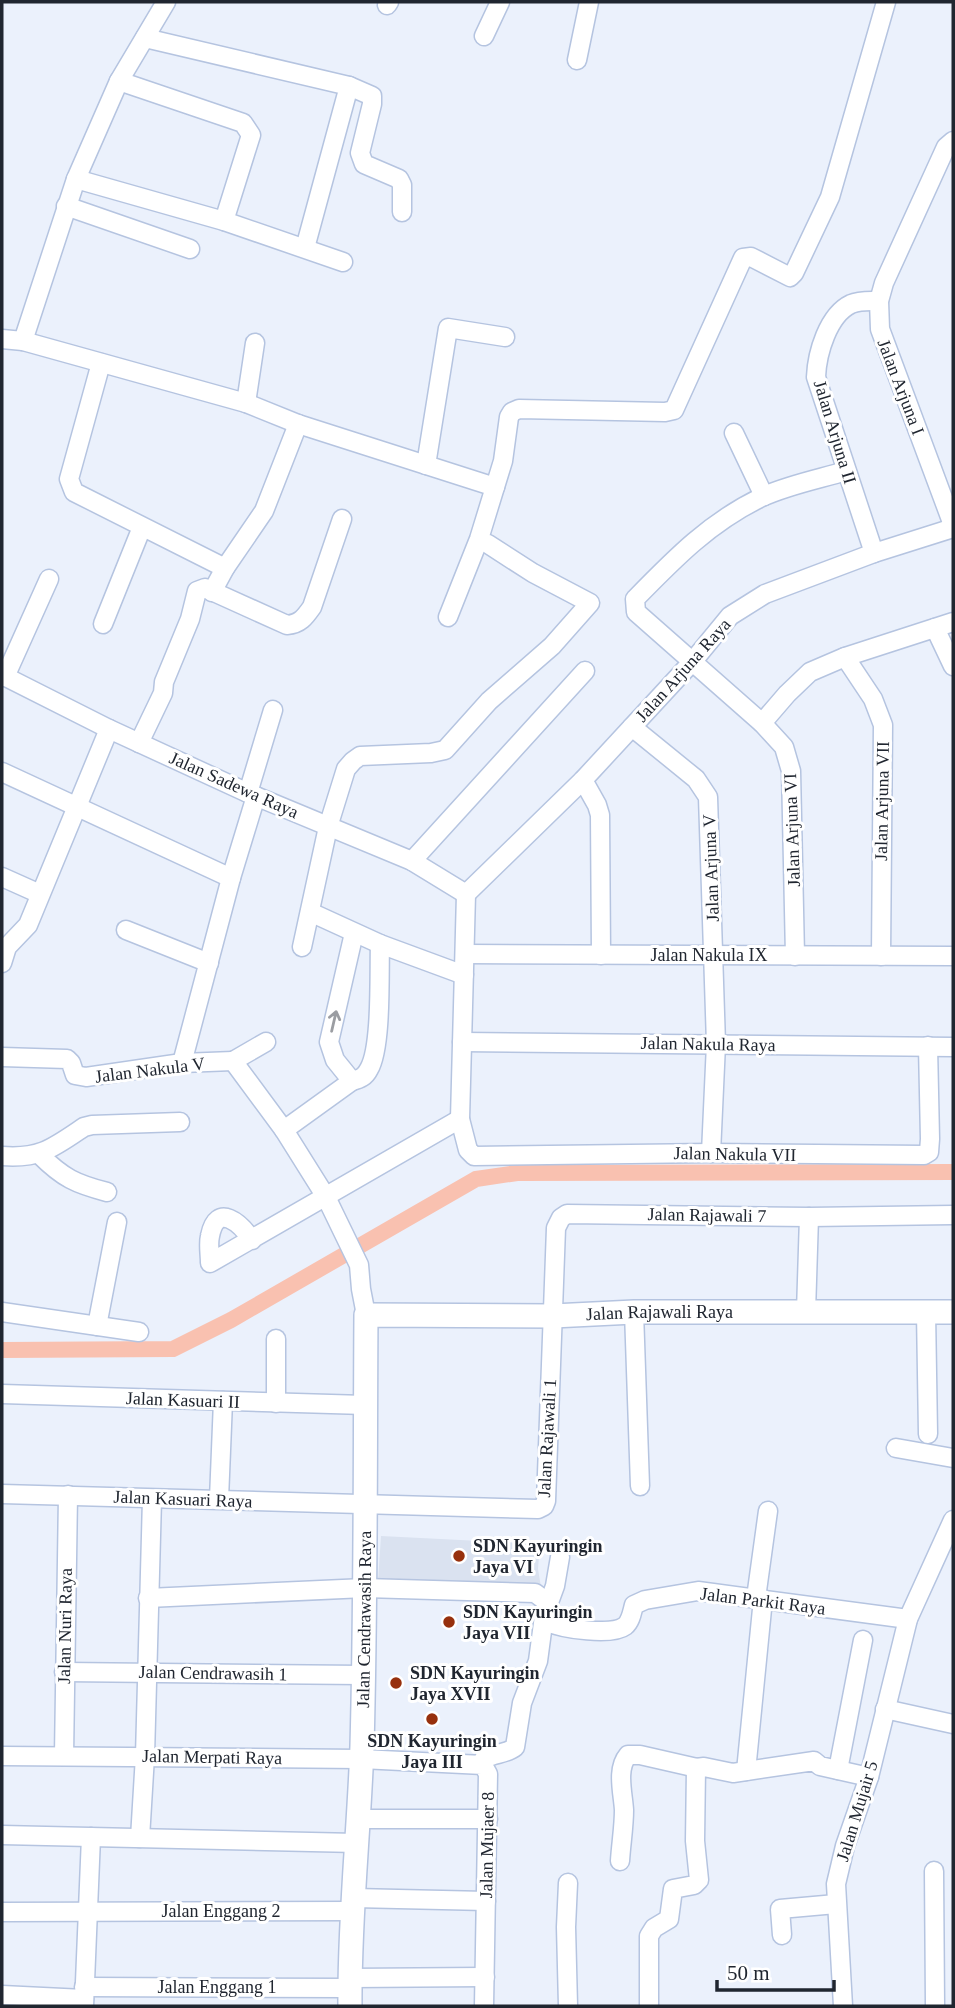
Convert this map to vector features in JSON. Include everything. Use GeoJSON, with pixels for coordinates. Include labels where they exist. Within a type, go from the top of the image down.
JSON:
{"type":"FeatureCollection","features":[{"type":"Feature","properties":{"kind":"street"},"geometry":{"type":"LineString","coordinates":[[23,341],[76,179],[119,81],[166,2]]}},
{"type":"Feature","properties":{"kind":"street"},"geometry":{"type":"LineString","coordinates":[[484,36],[500,2]]}},
{"type":"Feature","properties":{"kind":"street"},"geometry":{"type":"LineString","coordinates":[[577,60],[589,2]]}},
{"type":"Feature","properties":{"kind":"street"},"geometry":{"type":"LineString","coordinates":[[448,617],[479,539],[503,461],[512,412],[519,409],[674,410],[743,258],[751,257],[790,278],[794,273],[831,197],[886,2]]}},
{"type":"Feature","properties":{"kind":"street"},"geometry":{"type":"LineString","coordinates":[[145,38],[349,86],[372,96],[360,153],[364,164],[399,178],[402,185],[402,212]]}},
{"type":"Feature","properties":{"kind":"street"},"geometry":{"type":"LineString","coordinates":[[119,81],[243,123],[248,128],[251,135],[224,221]]}},
{"type":"Feature","properties":{"kind":"street"},"geometry":{"type":"LineString","coordinates":[[305,248],[349,86]]}},
{"type":"Feature","properties":{"kind":"street","name":"Jalan Arjuna I"},"geometry":{"type":"LineString","coordinates":[[952,524],[880,329],[879,301],[884,283],[941,159],[953,141]]}},
{"type":"Feature","properties":{"kind":"street"},"geometry":{"type":"LineString","coordinates":[[76,179],[224,221],[343,261]]}},
{"type":"Feature","properties":{"kind":"street"},"geometry":{"type":"LineString","coordinates":[[66,206],[190,249]]}},
{"type":"Feature","properties":{"kind":"street","name":"Jalan Arjuna II"},"geometry":{"type":"LineString","coordinates":[[874,553],[816,377],[818,356],[830,326],[840,313],[852,304],[879,301]]}},
{"type":"Feature","properties":{"kind":"street"},"geometry":{"type":"LineString","coordinates":[[426,465],[448,328],[505,337]]}},
{"type":"Feature","properties":{"kind":"street"},"geometry":{"type":"LineString","coordinates":[[2,339],[23,341],[246,403],[298,424],[495,486]]}},
{"type":"Feature","properties":{"kind":"street"},"geometry":{"type":"LineString","coordinates":[[246,403],[255,343]]}},
{"type":"Feature","properties":{"kind":"street"},"geometry":{"type":"LineString","coordinates":[[101,363],[69,479],[74,492],[225,568]]}},
{"type":"Feature","properties":{"kind":"street"},"geometry":{"type":"LineString","coordinates":[[212,592],[264,511],[298,424]]}},
{"type":"Feature","properties":{"kind":"street"},"geometry":{"type":"LineString","coordinates":[[734,433],[764,496]]}},
{"type":"Feature","properties":{"kind":"street","name":"Jalan Arjuna VI"},"geometry":{"type":"LineString","coordinates":[[795,956],[791,771],[784,747],[762,723],[636,612],[635,599],[688,545],[707,530],[764,496],[846,471]]}},
{"type":"Feature","properties":{"kind":"street"},"geometry":{"type":"LineString","coordinates":[[139,743],[163,693],[164,682],[190,619],[197,591],[205,588],[288,625],[296,625],[312,607],[342,519]]}},
{"type":"Feature","properties":{"kind":"street","name":"Jalan Arjuna Raya"},"geometry":{"type":"LineString","coordinates":[[466,894],[583,780],[693,661],[730,616],[765,594],[952,524]]}},
{"type":"Feature","properties":{"kind":"street"},"geometry":{"type":"LineString","coordinates":[[103,624],[142,527]]}},
{"type":"Feature","properties":{"kind":"street"},"geometry":{"type":"LineString","coordinates":[[302,947],[328,827],[346,769],[352,761],[360,756],[445,750],[489,701],[552,646],[590,603],[533,573],[488,544]]}},
{"type":"Feature","properties":{"kind":"street"},"geometry":{"type":"LineString","coordinates":[[4,676],[49,579]]}},
{"type":"Feature","properties":{"kind":"street"},"geometry":{"type":"LineString","coordinates":[[762,723],[810,672],[845,657],[953,622]]}},
{"type":"Feature","properties":{"kind":"street"},"geometry":{"type":"LineString","coordinates":[[935,628],[953,666]]}},
{"type":"Feature","properties":{"kind":"street","name":"Jalan Arjuna VII"},"geometry":{"type":"LineString","coordinates":[[845,657],[873,699],[883,725],[881,956]]}},
{"type":"Feature","properties":{"kind":"street"},"geometry":{"type":"LineString","coordinates":[[412,861],[585,671]]}},
{"type":"Feature","properties":{"kind":"street","name":"Jalan Sadewa Raya"},"geometry":{"type":"LineString","coordinates":[[4,676],[108,729],[251,794],[412,861],[466,894]]}},
{"type":"Feature","properties":{"kind":"street"},"geometry":{"type":"LineString","coordinates":[[182,1063],[273,710]]}},
{"type":"Feature","properties":{"kind":"street","name":"Jalan Arjuna V"},"geometry":{"type":"LineString","coordinates":[[632,727],[696,779],[708,797],[716,1044],[711,1153]]}},
{"type":"Feature","properties":{"kind":"street"},"geometry":{"type":"LineString","coordinates":[[2,963],[7,947],[28,925],[108,729]]}},
{"type":"Feature","properties":{"kind":"street"},"geometry":{"type":"LineString","coordinates":[[2,772],[231,878]]}},
{"type":"Feature","properties":{"kind":"street"},"geometry":{"type":"LineString","coordinates":[[583,780],[600,816],[601,954]]}},
{"type":"Feature","properties":{"kind":"street"},"geometry":{"type":"LineString","coordinates":[[2,877],[40,894]]}},
{"type":"Feature","properties":{"kind":"street"},"geometry":{"type":"LineString","coordinates":[[252,1240],[241,1224],[228,1218],[217,1222],[210,1234],[211,1264],[460,1119],[466,894]]}},
{"type":"Feature","properties":{"kind":"street"},"geometry":{"type":"LineString","coordinates":[[310,912],[380,944],[464,975]]}},
{"type":"Feature","properties":{"kind":"street"},"geometry":{"type":"LineString","coordinates":[[126,930],[209,963]]}},
{"type":"Feature","properties":{"kind":"street"},"geometry":{"type":"LineString","coordinates":[[352,1081],[335,1060],[329,1042],[354,933]]}},
{"type":"Feature","properties":{"kind":"street"},"geometry":{"type":"LineString","coordinates":[[284,1130],[352,1081],[362,1078],[371,1068],[376,1041],[380,944]]}},
{"type":"Feature","properties":{"kind":"street","name":"Jalan Nakula IX"},"geometry":{"type":"LineString","coordinates":[[465,954],[953,956]]}},
{"type":"Feature","properties":{"kind":"street"},"geometry":{"type":"LineString","coordinates":[[266,1042],[233,1061],[284,1130],[326,1197],[359,1265],[366,1315]]}},
{"type":"Feature","properties":{"kind":"street","name":"Jalan Nakula Raya"},"geometry":{"type":"LineString","coordinates":[[462,1042],[953,1047]]}},
{"type":"Feature","properties":{"kind":"street","name":"Jalan Nakula VII"},"geometry":{"type":"LineString","coordinates":[[460,1119],[468,1150],[474,1156],[711,1153],[924,1155],[929,1152],[930,1139],[928,1046]]}},
{"type":"Feature","properties":{"kind":"street","name":"Jalan Nakula V"},"geometry":{"type":"LineString","coordinates":[[2,1057],[40,1057],[70,1061],[77,1077],[182,1063],[233,1061]]}},
{"type":"Feature","properties":{"kind":"street"},"geometry":{"type":"LineString","coordinates":[[2,1156],[20,1158],[40,1155],[92,1125],[180,1122]]}},
{"type":"Feature","properties":{"kind":"street"},"geometry":{"type":"LineString","coordinates":[[40,1155],[66,1178],[80,1185],[107,1192]]}},
{"type":"Feature","properties":{"kind":"street","name":"Jalan Rajawali 7"},"geometry":{"type":"LineString","coordinates":[[553,1316],[556,1228],[561,1218],[568,1214],[809,1217],[953,1215]]}},
{"type":"Feature","properties":{"kind":"street"},"geometry":{"type":"LineString","coordinates":[[806,1312],[809,1217]]}},
{"type":"Feature","properties":{"kind":"street"},"geometry":{"type":"LineString","coordinates":[[97,1325],[117,1222]]}},
{"type":"Feature","properties":{"kind":"street"},"geometry":{"type":"LineString","coordinates":[[2,1312],[139,1332]]}},
{"type":"Feature","properties":{"kind":"street"},"geometry":{"type":"LineString","coordinates":[[634,1312],[640,1486]]}},
{"type":"Feature","properties":{"kind":"street"},"geometry":{"type":"LineString","coordinates":[[926,1312],[928,1434]]}},
{"type":"Feature","properties":{"kind":"street","name":"Jalan Rajawali Raya"},"geometry":{"type":"LineString","coordinates":[[366,1315],[953,1312]]}},
{"type":"Feature","properties":{"kind":"street","name":"Jalan Cendrawasih Raya"},"geometry":{"type":"LineString","coordinates":[[350,1991],[363,1675],[366,1315]]}},
{"type":"Feature","properties":{"kind":"street","name":"Jalan Rajawali 1"},"geometry":{"type":"LineString","coordinates":[[364,1505],[538,1509],[544,1506],[553,1316]]}},
{"type":"Feature","properties":{"kind":"street"},"geometry":{"type":"LineString","coordinates":[[276,1339],[276,1403]]}},
{"type":"Feature","properties":{"kind":"street","name":"Jalan Kasuari II"},"geometry":{"type":"LineString","coordinates":[[2,1394],[365,1405]]}},
{"type":"Feature","properties":{"kind":"street"},"geometry":{"type":"LineString","coordinates":[[219,1499],[223,1401]]}},
{"type":"Feature","properties":{"kind":"street"},"geometry":{"type":"LineString","coordinates":[[896,1448],[953,1458]]}},
{"type":"Feature","properties":{"kind":"street","name":"Jalan Kasuari Raya"},"geometry":{"type":"LineString","coordinates":[[2,1494],[364,1505]]}},
{"type":"Feature","properties":{"kind":"street","name":"Jalan Nuri Raya"},"geometry":{"type":"LineString","coordinates":[[64,1756],[68,1495]]}},
{"type":"Feature","properties":{"kind":"street"},"geometry":{"type":"LineString","coordinates":[[140,1838],[152,1499]]}},
{"type":"Feature","properties":{"kind":"street"},"geometry":{"type":"LineString","coordinates":[[747,1771],[768,1511]]}},
{"type":"Feature","properties":{"kind":"street","name":"Jalan Mujair 5"},"geometry":{"type":"LineString","coordinates":[[843,2006],[836,1884],[845,1846],[869,1777],[908,1619],[953,1520]]}},
{"type":"Feature","properties":{"kind":"street"},"geometry":{"type":"LineString","coordinates":[[544,1616],[555,1586],[560,1557]]}},
{"type":"Feature","properties":{"kind":"street"},"geometry":{"type":"LineString","coordinates":[[148,1598],[365,1588],[535,1592],[547,1602],[538,1661],[522,1703],[515,1747],[511,1751],[493,1753],[484,1759],[483,1765]]}},
{"type":"Feature","properties":{"kind":"street","name":"Jalan Parkit Raya"},"geometry":{"type":"LineString","coordinates":[[544,1616],[552,1624],[605,1632],[623,1628],[629,1623],[635,1605],[645,1600],[698,1591],[908,1619]]}},
{"type":"Feature","properties":{"kind":"street"},"geometry":{"type":"LineString","coordinates":[[838,1770],[863,1640]]}},
{"type":"Feature","properties":{"kind":"street","name":"Jalan Cendrawasih 1"},"geometry":{"type":"LineString","coordinates":[[64,1672],[363,1675]]}},
{"type":"Feature","properties":{"kind":"street"},"geometry":{"type":"LineString","coordinates":[[885,1709],[953,1724]]}},
{"type":"Feature","properties":{"kind":"street"},"geometry":{"type":"LineString","coordinates":[[620,1861],[624,1811],[621,1782],[623,1760],[628,1755],[733,1773],[813,1761],[820,1766],[869,1777]]}},
{"type":"Feature","properties":{"kind":"street","name":"Jalan Merpati Raya"},"geometry":{"type":"LineString","coordinates":[[2,1756],[361,1759]]}},
{"type":"Feature","properties":{"kind":"street","name":"Jalan Mujaer 8"},"geometry":{"type":"LineString","coordinates":[[361,1759],[483,1765],[488,1774],[484,2006]]}},
{"type":"Feature","properties":{"kind":"street"},"geometry":{"type":"LineString","coordinates":[[649,2006],[649,1936],[654,1928],[669,1919],[673,1889],[694,1885],[699,1880],[695,1841],[697,1768]]}},
{"type":"Feature","properties":{"kind":"street"},"geometry":{"type":"LineString","coordinates":[[359,1819],[488,1819]]}},
{"type":"Feature","properties":{"kind":"street"},"geometry":{"type":"LineString","coordinates":[[2,1835],[357,1843]]}},
{"type":"Feature","properties":{"kind":"street"},"geometry":{"type":"LineString","coordinates":[[84,1997],[91,1837]]}},
{"type":"Feature","properties":{"kind":"street"},"geometry":{"type":"LineString","coordinates":[[934,1871],[935,2006]]}},
{"type":"Feature","properties":{"kind":"street"},"geometry":{"type":"LineString","coordinates":[[568,1884],[568,2006]]}},
{"type":"Feature","properties":{"kind":"street","name":"Jalan Enggang 2"},"geometry":{"type":"LineString","coordinates":[[2,1912],[486,1901]]}},
{"type":"Feature","properties":{"kind":"street"},"geometry":{"type":"LineString","coordinates":[[782,1935],[780,1909],[836,1904]]}},
{"type":"Feature","properties":{"kind":"street","name":"Jalan Enggang 1"},"geometry":{"type":"LineString","coordinates":[[2,1995],[84,1997],[350,1991],[485,1977]]}},
{"type":"Feature","properties":{"kind":"shaded area","name":"SDN Kayuringin Jaya VI"},"geometry":{"type":"Polygon","coordinates":[[[381,1536],[540,1544],[538,1569],[541,1587],[378,1582],[381,1536]]]}},
{"type":"Feature","properties":{"kind":"waterway"},"geometry":{"type":"LineString","coordinates":[[2,1350],[173,1349],[231,1320],[476,1179],[517,1173],[953,1172]]}},
{"type":"Feature","properties":{"kind":"place","name":"SDN Kayuringin Jaya VI"},"geometry":{"type":"Point","coordinates":[459,1556]}},
{"type":"Feature","properties":{"kind":"place","name":"SDN Kayuringin Jaya VII"},"geometry":{"type":"Point","coordinates":[449,1622]}},
{"type":"Feature","properties":{"kind":"place","name":"SDN Kayuringin Jaya XVII"},"geometry":{"type":"Point","coordinates":[396,1683]}},
{"type":"Feature","properties":{"kind":"place","name":"SDN Kayuringin Jaya III"},"geometry":{"type":"Point","coordinates":[432,1719]}}]}
